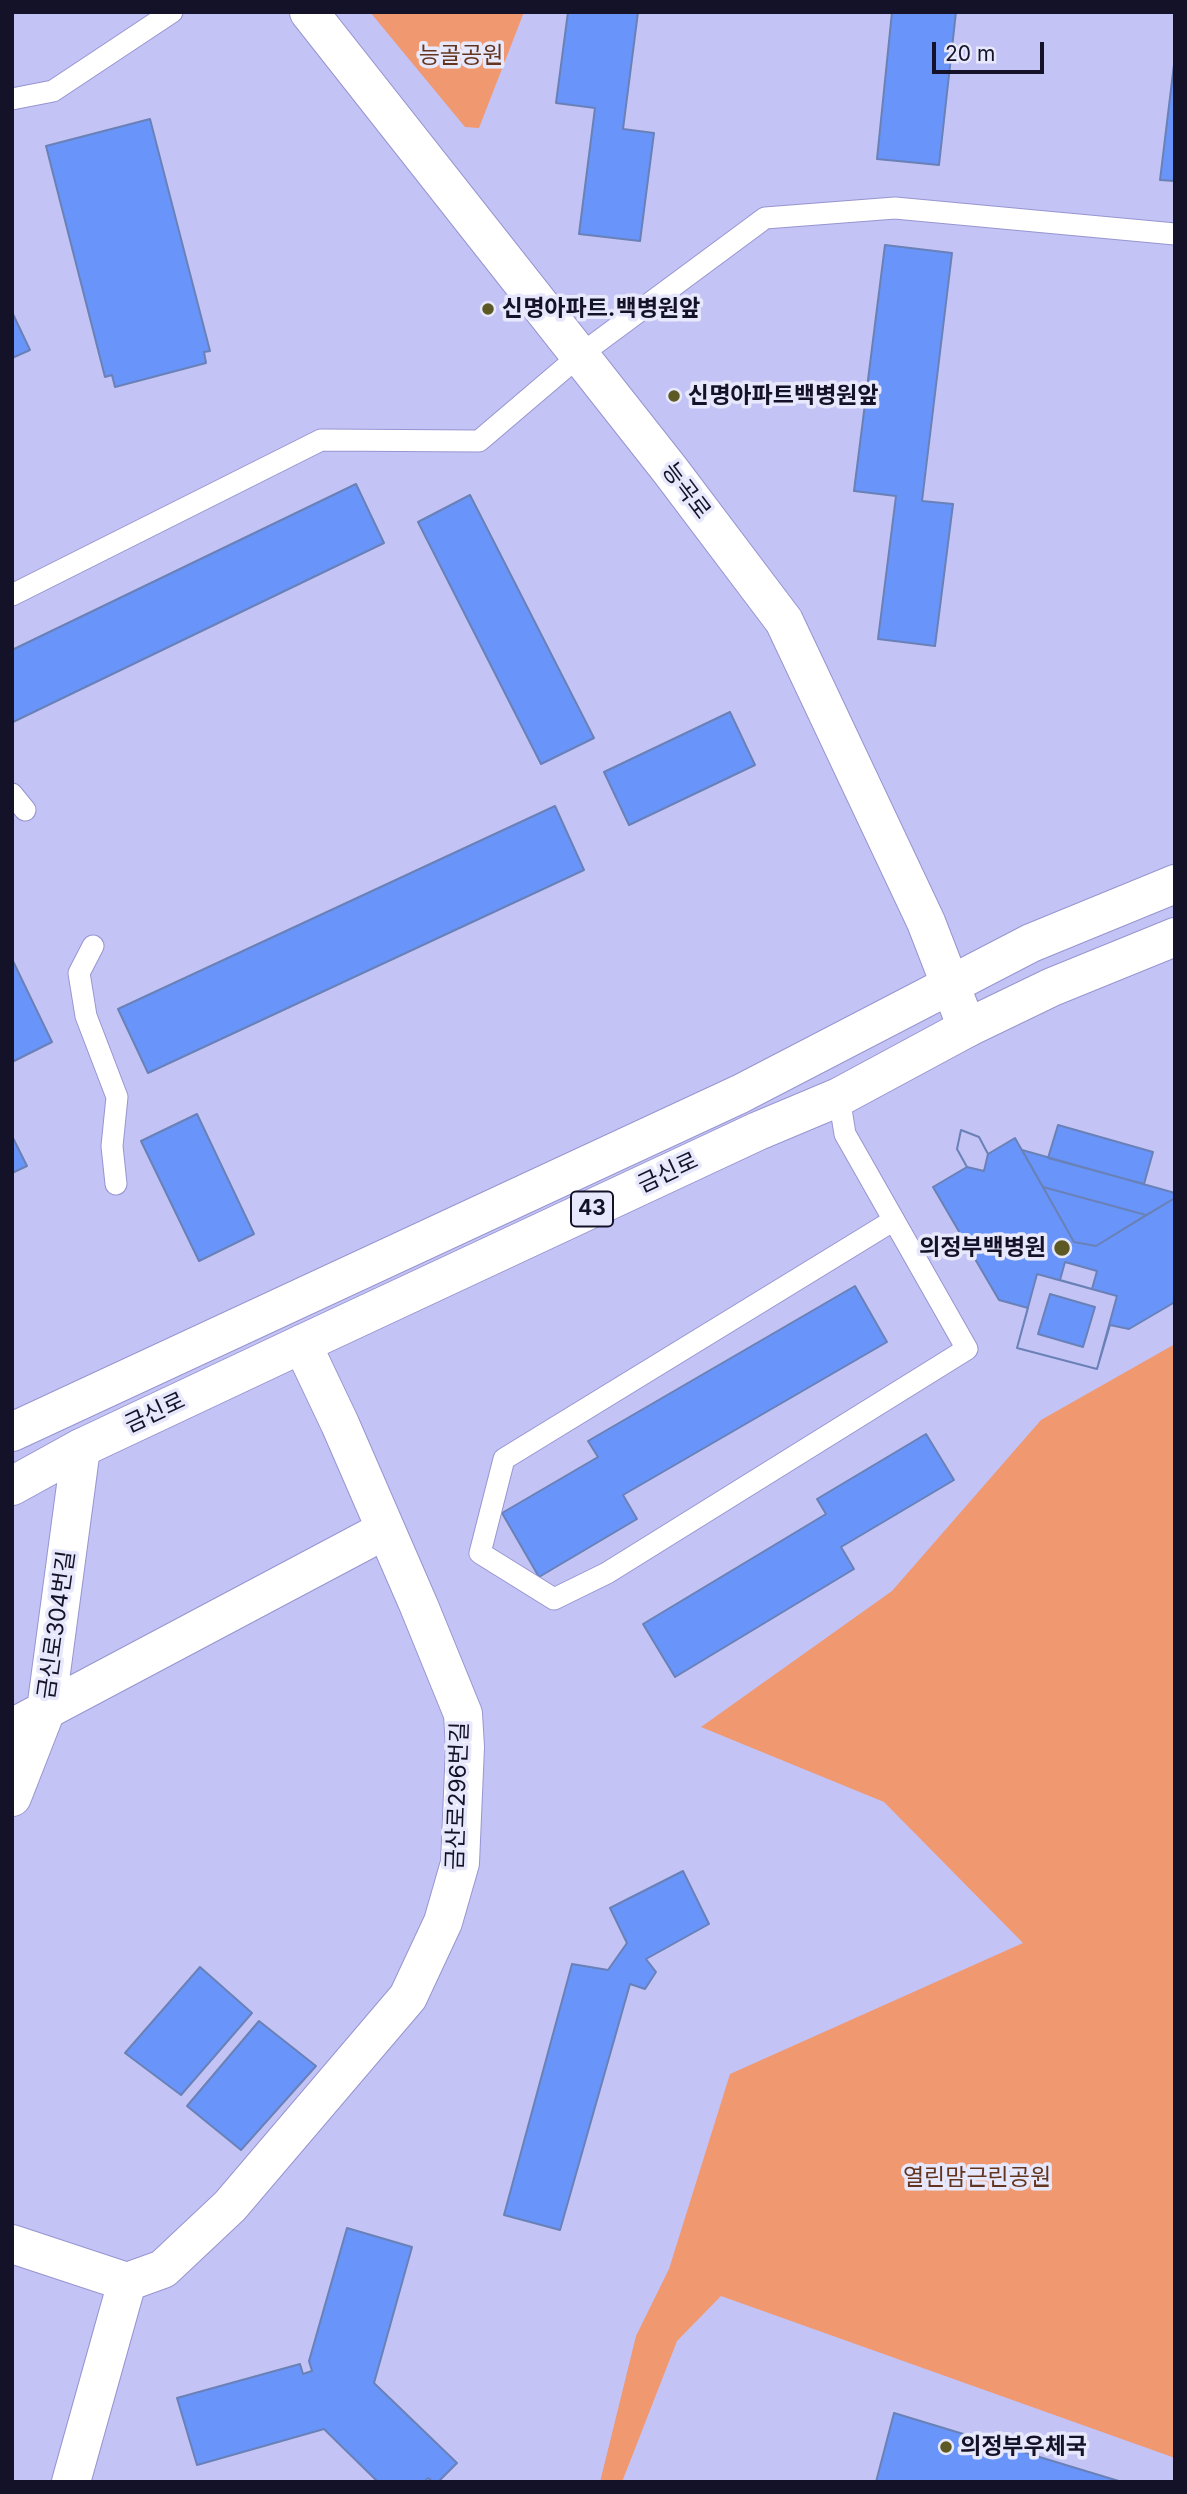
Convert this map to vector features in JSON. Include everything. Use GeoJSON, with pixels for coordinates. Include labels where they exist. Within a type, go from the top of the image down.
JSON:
{"type":"FeatureCollection","features":[{"type":"Feature","properties":{"kind":"street","name":"능곡로"},"geometry":{"type":"LineString","coordinates":[[310,12],[580,355],[784,621],[926,922],[948,985],[967,1028]]}},
{"type":"Feature","properties":{"kind":"street","name":"금신로"},"geometry":{"type":"LineString","coordinates":[[12,1432],[740,1094],[1031,943],[1175,884]]}},
{"type":"Feature","properties":{"kind":"street","name":"금신로"},"geometry":{"type":"LineString","coordinates":[[12,1486],[81,1448],[302,1344],[758,1131],[839,1097],[967,1028],[1052,987],[1175,937]]}},
{"type":"Feature","properties":{"kind":"street","name":"금산로296번길"},"geometry":{"type":"LineString","coordinates":[[127,2282],[163,2270],[230,2206],[408,1997],[443,1922],[460,1863],[465,1747],[463,1714],[340,1424],[302,1344]]}},
{"type":"Feature","properties":{"kind":"street","name":"금신로304번길"},"geometry":{"type":"LineString","coordinates":[[12,1797],[46,1710],[81,1448]]}},
{"type":"Feature","properties":{"kind":"street"},"geometry":{"type":"LineString","coordinates":[[12,1728],[384,1531]]}},
{"type":"Feature","properties":{"kind":"street"},"geometry":{"type":"LineString","coordinates":[[12,2244],[127,2282],[71,2482]]}},
{"type":"Feature","properties":{"kind":"lane"},"geometry":{"type":"LineString","coordinates":[[12,99],[53,91],[172,12]]}},
{"type":"Feature","properties":{"kind":"lane"},"geometry":{"type":"LineString","coordinates":[[12,595],[321,440],[479,441],[580,355],[765,218],[895,208],[1175,234]]}},
{"type":"Feature","properties":{"kind":"lane"},"geometry":{"type":"LineString","coordinates":[[93,946],[79,973],[86,1016],[117,1097],[112,1146],[116,1184]]}},
{"type":"Feature","properties":{"kind":"lane"},"geometry":{"type":"LineString","coordinates":[[839,1097],[845,1134],[894,1220],[967,1349],[607,1573],[554,1598],[480,1553],[504,1459],[894,1220]]}},
{"type":"Feature","properties":{"kind":"green space","name":"능골공원"},"geometry":{"type":"Polygon","coordinates":[[[370,12],[524,12],[479,128],[465,127],[370,12]]]}},
{"type":"Feature","properties":{"kind":"green space","name":"열린맘근린공원"},"geometry":{"type":"Polygon","coordinates":[[[1175,1344],[1175,2458],[721,2296],[677,2341],[622,2482],[600,2482],[636,2336],[669,2269],[730,2074],[1023,1943],[884,1802],[701,1727],[892,1591],[1041,1420],[1175,1344]]]}},
{"type":"Feature","properties":{"kind":"building"},"geometry":{"type":"Polygon","coordinates":[[[568,12],[638,12],[623,129],[654,133],[640,241],[579,234],[595,108],[556,103],[568,12]]]}},
{"type":"Feature","properties":{"kind":"building"},"geometry":{"type":"Polygon","coordinates":[[[892,12],[956,12],[939,165],[877,159],[892,12]]]}},
{"type":"Feature","properties":{"kind":"building"},"geometry":{"type":"Polygon","coordinates":[[[1175,56],[1175,181],[1160,180],[1175,56]]]}},
{"type":"Feature","properties":{"kind":"building"},"geometry":{"type":"Polygon","coordinates":[[[150,119],[210,351],[204,352],[206,363],[115,387],[112,375],[105,377],[46,146],[150,119]]]}},
{"type":"Feature","properties":{"kind":"building"},"geometry":{"type":"Polygon","coordinates":[[[885,245],[952,253],[922,501],[953,504],[935,646],[878,639],[896,496],[854,491],[885,245]]]}},
{"type":"Feature","properties":{"kind":"building"},"geometry":{"type":"Polygon","coordinates":[[[12,312],[30,350],[12,358],[12,312]]]}},
{"type":"Feature","properties":{"kind":"building"},"geometry":{"type":"Polygon","coordinates":[[[356,484],[384,543],[13,722],[12,650],[356,484]]]}},
{"type":"Feature","properties":{"kind":"building"},"geometry":{"type":"Polygon","coordinates":[[[470,495],[594,738],[541,764],[418,522],[470,495]]]}},
{"type":"Feature","properties":{"kind":"building"},"geometry":{"type":"Polygon","coordinates":[[[730,712],[755,765],[629,825],[604,772],[730,712]]]}},
{"type":"Feature","properties":{"kind":"building"},"geometry":{"type":"Polygon","coordinates":[[[555,806],[584,870],[148,1073],[118,1009],[555,806]]]}},
{"type":"Feature","properties":{"kind":"building"},"geometry":{"type":"Polygon","coordinates":[[[12,959],[52,1042],[12,1062],[12,959]]]}},
{"type":"Feature","properties":{"kind":"building"},"geometry":{"type":"Polygon","coordinates":[[[197,1114],[254,1234],[199,1261],[141,1141],[197,1114]]]}},
{"type":"Feature","properties":{"kind":"building"},"geometry":{"type":"Polygon","coordinates":[[[1058,1125],[1153,1152],[1144,1184],[1048,1158],[1058,1125]]]}},
{"type":"Feature","properties":{"kind":"building"},"geometry":{"type":"Polygon","coordinates":[[[961,1130],[979,1137],[988,1154],[1015,1138],[1074,1242],[1096,1246],[1175,1198],[1175,1302],[1129,1329],[1110,1325],[1097,1369],[1017,1348],[1028,1308],[999,1300],[933,1187],[967,1167],[957,1149],[961,1130]]]}},
{"type":"Feature","properties":{"kind":"building"},"geometry":{"type":"Polygon","coordinates":[[[961,1130],[979,1137],[988,1154],[984,1171],[967,1167],[957,1149],[961,1130]]]}},
{"type":"Feature","properties":{"kind":"building"},"geometry":{"type":"Polygon","coordinates":[[[12,1136],[27,1166],[12,1173],[12,1136]]]}},
{"type":"Feature","properties":{"kind":"building"},"geometry":{"type":"Polygon","coordinates":[[[1022,1150],[1175,1193],[1175,1198],[1146,1215],[1043,1187],[1022,1150]]]}},
{"type":"Feature","properties":{"kind":"building"},"geometry":{"type":"Polygon","coordinates":[[[1043,1187],[1146,1215],[1096,1246],[1074,1242],[1043,1187]]]}},
{"type":"Feature","properties":{"kind":"building"},"geometry":{"type":"Polygon","coordinates":[[[1065,1262],[1097,1271],[1092,1289],[1060,1280],[1065,1262]]]}},
{"type":"Feature","properties":{"kind":"building"},"geometry":{"type":"Polygon","coordinates":[[[1037,1274],[1117,1296],[1097,1369],[1017,1348],[1037,1274]]]}},
{"type":"Feature","properties":{"kind":"building"},"geometry":{"type":"Polygon","coordinates":[[[855,1286],[887,1342],[623,1495],[637,1519],[539,1577],[502,1513],[598,1457],[588,1441],[855,1286]]]}},
{"type":"Feature","properties":{"kind":"building"},"geometry":{"type":"Polygon","coordinates":[[[1050,1294],[1095,1307],[1083,1347],[1038,1334],[1050,1294]]]}},
{"type":"Feature","properties":{"kind":"building"},"geometry":{"type":"Polygon","coordinates":[[[926,1434],[954,1480],[841,1547],[854,1569],[675,1677],[643,1624],[826,1514],[817,1499],[926,1434]]]}},
{"type":"Feature","properties":{"kind":"building"},"geometry":{"type":"Polygon","coordinates":[[[683,1871],[709,1924],[646,1959],[656,1972],[645,1989],[630,1984],[560,2230],[504,2215],[572,1964],[608,1970],[627,1943],[610,1908],[683,1871]]]}},
{"type":"Feature","properties":{"kind":"building"},"geometry":{"type":"Polygon","coordinates":[[[200,1967],[252,2013],[181,2095],[125,2053],[200,1967]]]}},
{"type":"Feature","properties":{"kind":"building"},"geometry":{"type":"Polygon","coordinates":[[[259,2021],[316,2066],[241,2150],[187,2106],[259,2021]]]}},
{"type":"Feature","properties":{"kind":"building"},"geometry":{"type":"Polygon","coordinates":[[[347,2228],[412,2247],[374,2383],[457,2463],[438,2482],[428,2478],[424,2482],[378,2482],[324,2429],[197,2465],[177,2398],[300,2364],[303,2374],[312,2371],[309,2361],[347,2228]]]}},
{"type":"Feature","properties":{"kind":"building","name":"의정부우체국"},"geometry":{"type":"Polygon","coordinates":[[[894,2413],[1122,2482],[876,2482],[894,2413]]]}},
{"type":"Feature","properties":{"kind":"place","name":"신명아파트.백병원앞"},"geometry":{"type":"Point","coordinates":[488,309]}},
{"type":"Feature","properties":{"kind":"place","name":"신명아파트백병원앞"},"geometry":{"type":"Point","coordinates":[674,396]}},
{"type":"Feature","properties":{"kind":"place","name":"의정부백병원"},"geometry":{"type":"Point","coordinates":[1062,1248]}},
{"type":"Feature","properties":{"kind":"place","name":"의정부우체국"},"geometry":{"type":"Point","coordinates":[946,2447]}}]}
